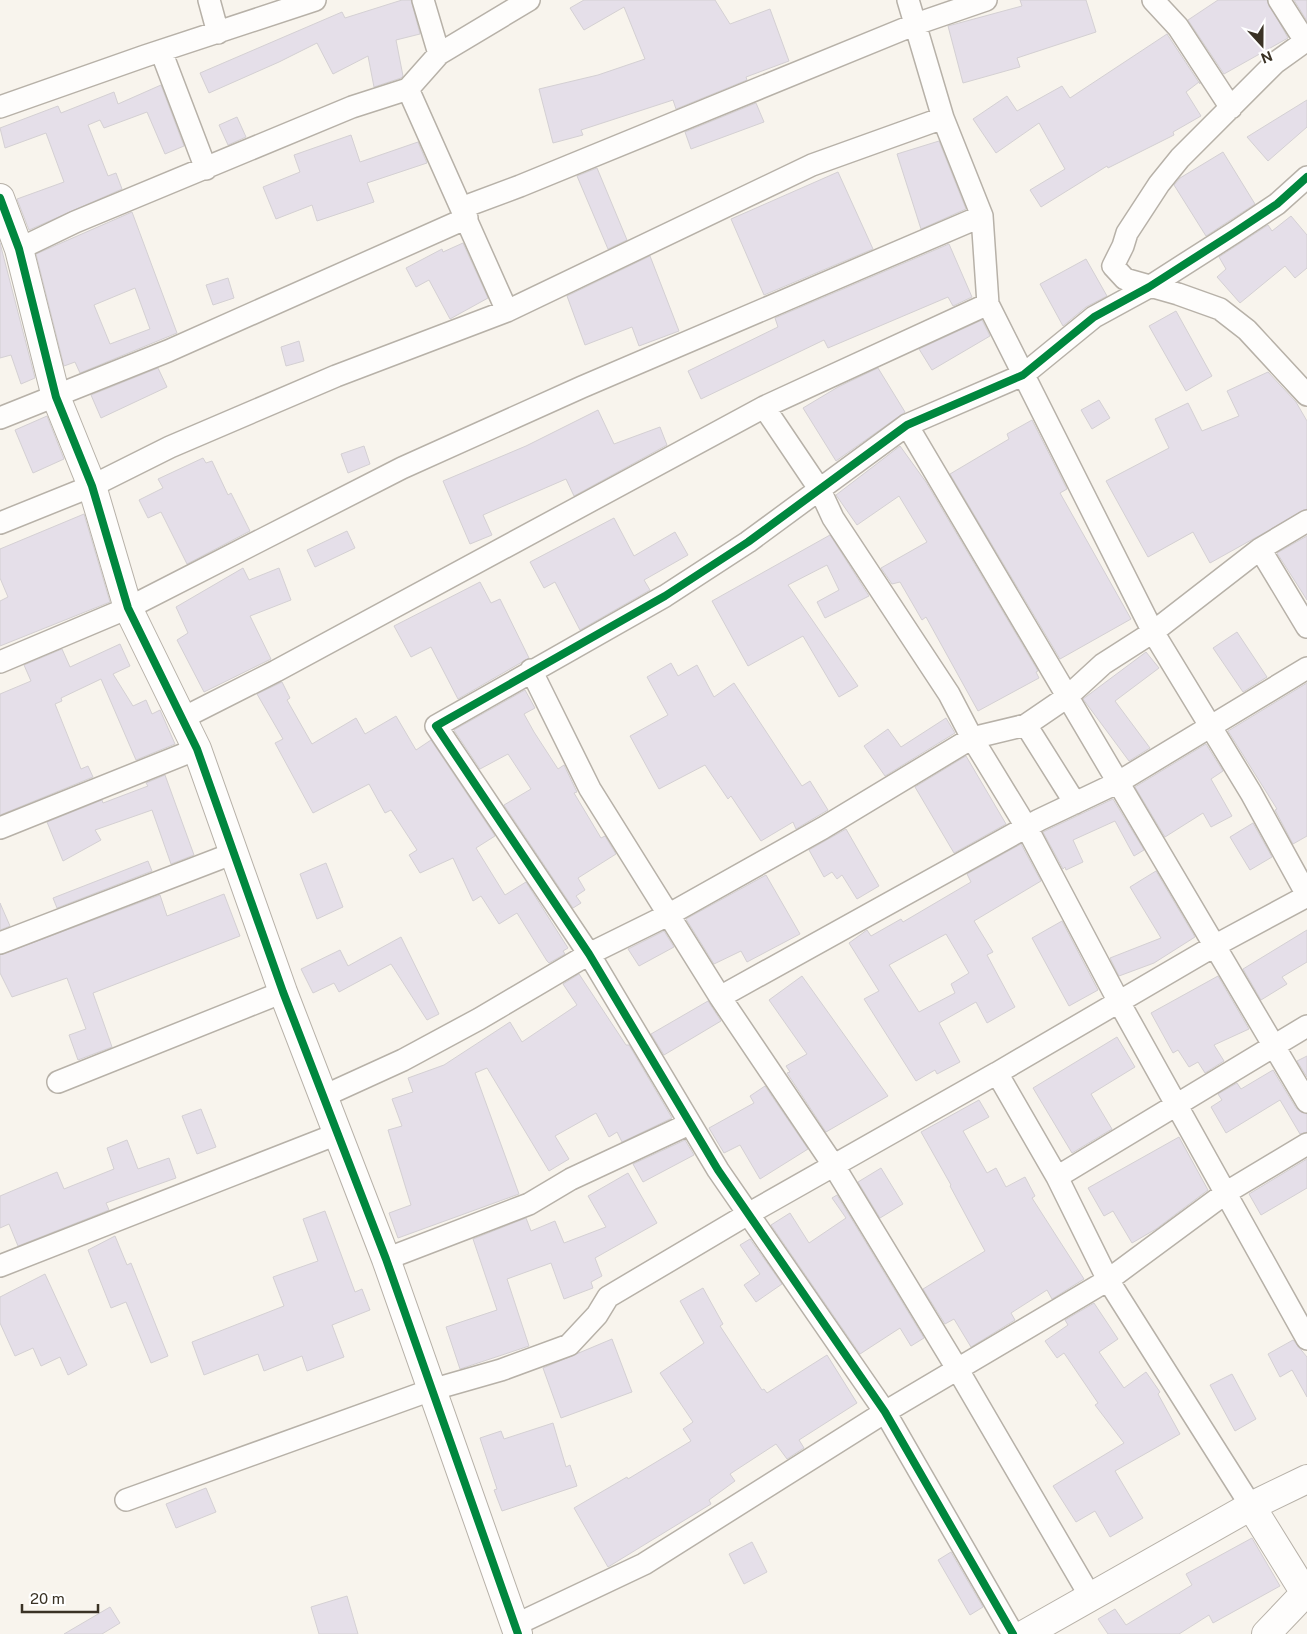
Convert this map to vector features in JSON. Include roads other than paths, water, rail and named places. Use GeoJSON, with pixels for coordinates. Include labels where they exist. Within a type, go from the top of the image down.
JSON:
{"type":"FeatureCollection","features":[{"type":"Feature","properties":{"kind":"street"},"geometry":{"type":"LineString","coordinates":[[209,0],[218,33]]}},
{"type":"Feature","properties":{"kind":"street"},"geometry":{"type":"LineString","coordinates":[[0,107],[315,0]]}},
{"type":"Feature","properties":{"kind":"street"},"geometry":{"type":"LineString","coordinates":[[422,0],[439,54]]}},
{"type":"Feature","properties":{"kind":"street"},"geometry":{"type":"LineString","coordinates":[[19,249],[75,222],[352,107],[408,89],[439,54],[496,8],[529,0]]}},
{"type":"Feature","properties":{"kind":"street"},"geometry":{"type":"LineString","coordinates":[[126,1500],[431,1390],[501,1370],[568,1346],[597,1315],[608,1297],[748,1214],[997,1073],[1216,945],[1307,896],[1251,794],[1153,632],[988,304],[982,216],[943,118],[908,0]]}},
{"type":"Feature","properties":{"kind":"street"},"geometry":{"type":"LineString","coordinates":[[0,418],[168,351],[520,186],[916,24],[986,0]]}},
{"type":"Feature","properties":{"kind":"street"},"geometry":{"type":"LineString","coordinates":[[1153,0],[1178,27],[1231,108]]}},
{"type":"Feature","properties":{"kind":"street"},"geometry":{"type":"LineString","coordinates":[[1279,0],[1306,41],[1275,63],[1180,158],[1159,184],[1126,233],[1123,246],[1113,266],[1125,279],[1178,294],[1220,309],[1247,330],[1307,395]]}},
{"type":"Feature","properties":{"kind":"street"},"geometry":{"type":"LineString","coordinates":[[161,51],[206,169]]}},
{"type":"Feature","properties":{"kind":"street"},"geometry":{"type":"LineString","coordinates":[[408,89],[507,310]]}},
{"type":"Feature","properties":{"kind":"street"},"geometry":{"type":"LineString","coordinates":[[0,523],[92,486],[170,447],[336,376],[507,310],[812,165],[943,118]]}},
{"type":"Feature","properties":{"kind":"street"},"geometry":{"type":"LineString","coordinates":[[1013,1634],[885,1412],[748,1214],[689,1124],[589,954],[436,726],[531,670],[665,596],[748,542],[907,425],[1023,375],[1094,317],[1149,287],[1277,204],[1307,177]]}},
{"type":"Feature","properties":{"kind":"street"},"geometry":{"type":"LineString","coordinates":[[0,198],[19,249],[56,397],[92,486],[128,608],[197,749],[283,992],[386,1260],[517,1629],[644,1564],[885,1412],[1108,1280],[1227,1192],[1307,1144]]}},
{"type":"Feature","properties":{"kind":"street"},"geometry":{"type":"LineString","coordinates":[[0,662],[128,608],[402,468],[582,387],[982,216]]}},
{"type":"Feature","properties":{"kind":"street"},"geometry":{"type":"LineString","coordinates":[[181,719],[276,671],[764,407],[988,304]]}},
{"type":"Feature","properties":{"kind":"street"},"geometry":{"type":"LineString","coordinates":[[764,407],[820,490],[833,518],[949,694],[972,738],[1027,828],[1119,1002],[1227,1192],[1307,1339]]}},
{"type":"Feature","properties":{"kind":"street"},"geometry":{"type":"LineString","coordinates":[[907,425],[1117,782],[1216,945],[1307,1102]]}},
{"type":"Feature","properties":{"kind":"street"},"geometry":{"type":"LineString","coordinates":[[324,1096],[403,1060],[479,1019],[589,954],[668,915],[823,828],[972,738],[1026,725],[1067,697],[1103,664],[1153,632],[1260,549],[1307,521]]}},
{"type":"Feature","properties":{"kind":"street"},"geometry":{"type":"LineString","coordinates":[[1260,549],[1307,627]]}},
{"type":"Feature","properties":{"kind":"street"},"geometry":{"type":"LineString","coordinates":[[720,997],[1039,820],[1117,782],[1307,668]]}},
{"type":"Feature","properties":{"kind":"street"},"geometry":{"type":"LineString","coordinates":[[531,670],[590,789],[720,997],[834,1166],[958,1370],[1090,1596]]}},
{"type":"Feature","properties":{"kind":"street"},"geometry":{"type":"LineString","coordinates":[[1026,725],[1075,803]]}},
{"type":"Feature","properties":{"kind":"street"},"geometry":{"type":"LineString","coordinates":[[0,828],[197,749]]}},
{"type":"Feature","properties":{"kind":"street"},"geometry":{"type":"LineString","coordinates":[[0,943],[234,853]]}},
{"type":"Feature","properties":{"kind":"street"},"geometry":{"type":"LineString","coordinates":[[58,1082],[283,992]]}},
{"type":"Feature","properties":{"kind":"street"},"geometry":{"type":"LineString","coordinates":[[1057,1177],[1307,1026]]}},
{"type":"Feature","properties":{"kind":"street"},"geometry":{"type":"LineString","coordinates":[[997,1073],[1057,1177],[1108,1280],[1306,1594],[1266,1634]]}},
{"type":"Feature","properties":{"kind":"street"},"geometry":{"type":"LineString","coordinates":[[386,1260],[529,1204],[572,1180],[689,1124]]}},
{"type":"Feature","properties":{"kind":"street"},"geometry":{"type":"LineString","coordinates":[[0,1266],[337,1134]]}},
{"type":"Feature","properties":{"kind":"street"},"geometry":{"type":"LineString","coordinates":[[1025,1634],[1251,1506],[1307,1479]]}}]}
